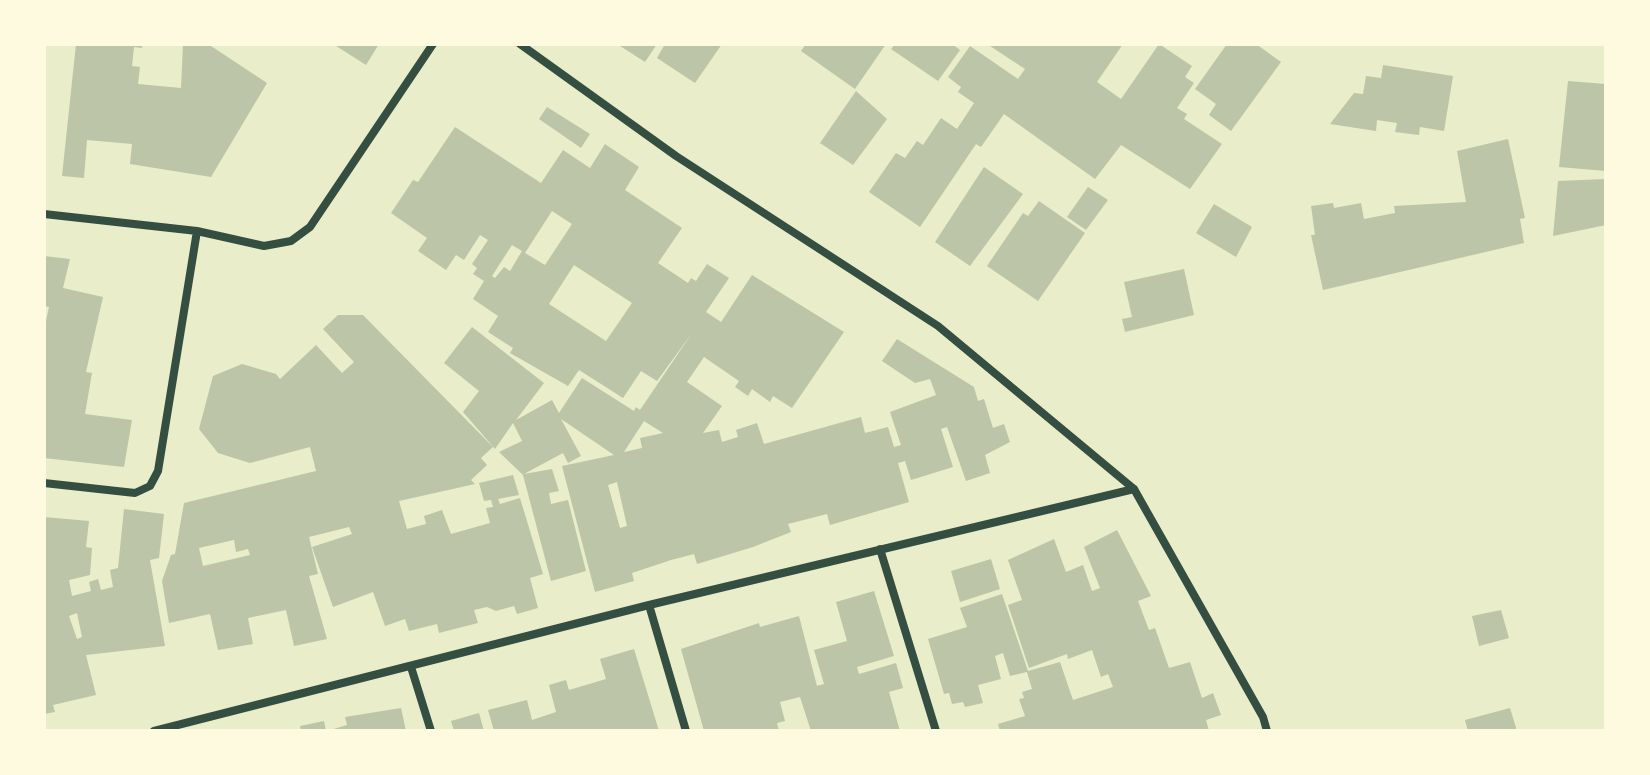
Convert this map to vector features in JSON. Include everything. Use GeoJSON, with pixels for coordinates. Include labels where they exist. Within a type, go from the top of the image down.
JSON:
{"type":"FeatureCollection","features":[{"type":"Feature","properties":{"kind":"street"},"geometry":{"type":"LineString","coordinates":[[44,214],[197,231],[264,246],[291,241],[310,227],[433,44]]}},
{"type":"Feature","properties":{"kind":"street"},"geometry":{"type":"LineString","coordinates":[[520,44],[676,156],[938,326],[1134,489],[1263,717],[1267,731]]}},
{"type":"Feature","properties":{"kind":"street"},"geometry":{"type":"LineString","coordinates":[[44,483],[135,493],[150,486],[158,471],[197,231]]}},
{"type":"Feature","properties":{"kind":"street"},"geometry":{"type":"LineString","coordinates":[[154,731],[172,729],[649,605],[1134,489]]}},
{"type":"Feature","properties":{"kind":"street"},"geometry":{"type":"LineString","coordinates":[[880,549],[936,731]]}},
{"type":"Feature","properties":{"kind":"street"},"geometry":{"type":"LineString","coordinates":[[649,605],[686,731]]}},
{"type":"Feature","properties":{"kind":"street"},"geometry":{"type":"LineString","coordinates":[[411,667],[431,731]]}},
{"type":"Feature","properties":{"kind":"building"},"geometry":{"type":"Polygon","coordinates":[[[76,44],[142,44],[142,48],[134,47],[132,66],[140,67],[138,84],[181,88],[183,44],[208,44],[267,83],[211,177],[130,164],[132,144],[87,140],[84,178],[62,176],[76,44]]]}},
{"type":"Feature","properties":{"kind":"building"},"geometry":{"type":"Polygon","coordinates":[[[333,44],[379,44],[366,65],[333,44]]]}},
{"type":"Feature","properties":{"kind":"building"},"geometry":{"type":"Polygon","coordinates":[[[617,44],[657,44],[645,62],[617,44]]]}},
{"type":"Feature","properties":{"kind":"building"},"geometry":{"type":"Polygon","coordinates":[[[665,44],[722,44],[695,83],[657,58],[665,44]]]}},
{"type":"Feature","properties":{"kind":"building"},"geometry":{"type":"Polygon","coordinates":[[[806,44],[886,44],[855,89],[801,51],[806,44]]]}},
{"type":"Feature","properties":{"kind":"building"},"geometry":{"type":"Polygon","coordinates":[[[895,44],[952,44],[960,50],[938,81],[891,49],[895,44]]]}},
{"type":"Feature","properties":{"kind":"building"},"geometry":{"type":"Polygon","coordinates":[[[987,44],[1123,44],[1097,82],[1121,99],[1159,44],[1192,66],[1185,77],[1194,83],[1177,108],[1187,114],[1184,119],[1222,144],[1190,189],[1121,145],[1095,179],[1004,114],[981,147],[976,144],[920,227],[869,192],[896,153],[905,158],[917,141],[923,145],[941,118],[957,129],[974,103],[958,92],[961,87],[948,77],[970,46],[1018,79],[1025,69],[987,44]]]}},
{"type":"Feature","properties":{"kind":"building"},"geometry":{"type":"Polygon","coordinates":[[[1227,44],[1256,44],[1281,62],[1231,131],[1209,115],[1216,104],[1195,89],[1227,44]]]}},
{"type":"Feature","properties":{"kind":"building"},"geometry":{"type":"Polygon","coordinates":[[[1383,65],[1453,76],[1444,131],[1420,127],[1419,135],[1395,132],[1397,123],[1377,120],[1376,131],[1330,124],[1354,93],[1363,94],[1366,76],[1381,78],[1383,65]]]}},
{"type":"Feature","properties":{"kind":"building"},"geometry":{"type":"Polygon","coordinates":[[[1568,81],[1606,84],[1606,171],[1559,167],[1568,81]]]}},
{"type":"Feature","properties":{"kind":"building"},"geometry":{"type":"Polygon","coordinates":[[[856,91],[887,119],[853,165],[820,143],[856,91]]]}},
{"type":"Feature","properties":{"kind":"building"},"geometry":{"type":"Polygon","coordinates":[[[547,107],[590,134],[581,148],[539,119],[547,107]]]}},
{"type":"Feature","properties":{"kind":"building"},"geometry":{"type":"Polygon","coordinates":[[[455,127],[541,183],[563,150],[590,168],[605,144],[639,167],[625,190],[682,228],[658,263],[688,283],[691,278],[696,281],[707,264],[729,278],[706,312],[721,322],[752,275],[844,332],[792,408],[773,396],[770,402],[752,389],[748,396],[735,387],[739,381],[704,357],[687,382],[722,406],[703,433],[719,430],[722,442],[738,437],[736,430],[757,423],[764,444],[861,417],[865,433],[888,427],[894,447],[901,445],[890,412],[936,395],[930,379],[915,383],[882,361],[897,339],[974,387],[978,401],[984,399],[993,428],[1004,424],[1010,442],[985,455],[990,473],[966,481],[947,427],[941,429],[953,467],[911,480],[905,461],[898,463],[909,502],[830,525],[827,514],[788,524],[791,532],[753,547],[697,564],[694,554],[671,560],[632,573],[634,581],[595,592],[562,466],[614,455],[561,419],[581,456],[568,463],[563,453],[524,474],[552,469],[559,491],[549,493],[551,504],[568,500],[586,571],[551,581],[523,475],[499,452],[522,441],[513,423],[495,449],[463,412],[479,391],[444,363],[472,327],[544,383],[516,420],[552,400],[559,413],[582,378],[634,411],[636,407],[640,410],[692,333],[657,381],[641,371],[623,398],[579,370],[568,386],[510,353],[513,348],[488,332],[498,316],[473,299],[484,281],[473,274],[477,268],[472,264],[488,240],[480,235],[464,260],[456,255],[446,270],[418,251],[427,238],[391,213],[413,180],[418,182],[455,127]],[[552,211],[525,253],[545,265],[572,224],[552,211]],[[512,245],[492,276],[495,278],[504,267],[510,271],[522,251],[512,245]],[[574,265],[549,304],[606,341],[632,303],[574,265]],[[644,421],[624,452],[642,448],[640,438],[663,433],[644,421]],[[617,482],[608,485],[620,528],[627,526],[617,482]]]}},
{"type":"Feature","properties":{"kind":"building"},"geometry":{"type":"Polygon","coordinates":[[[1508,139],[1525,218],[1520,219],[1524,243],[1323,290],[1311,235],[1315,235],[1311,206],[1333,203],[1334,208],[1361,203],[1364,219],[1395,213],[1394,206],[1466,202],[1457,151],[1508,139]]]}},
{"type":"Feature","properties":{"kind":"building"},"geometry":{"type":"Polygon","coordinates":[[[984,167],[1023,194],[970,266],[935,242],[984,167]]]}},
{"type":"Feature","properties":{"kind":"building"},"geometry":{"type":"Polygon","coordinates":[[[1606,179],[1606,225],[1553,236],[1558,181],[1606,179]]]}},
{"type":"Feature","properties":{"kind":"building"},"geometry":{"type":"Polygon","coordinates":[[[1088,187],[1108,200],[1086,230],[1067,217],[1088,187]]]}},
{"type":"Feature","properties":{"kind":"building"},"geometry":{"type":"Polygon","coordinates":[[[1039,201],[1085,233],[1038,301],[987,266],[1023,213],[1028,216],[1039,201]]]}},
{"type":"Feature","properties":{"kind":"building"},"geometry":{"type":"Polygon","coordinates":[[[1214,204],[1252,227],[1236,257],[1196,233],[1214,204]]]}},
{"type":"Feature","properties":{"kind":"building"},"geometry":{"type":"Polygon","coordinates":[[[44,256],[70,259],[63,288],[103,297],[86,372],[92,373],[85,414],[132,420],[124,467],[44,458],[44,330],[49,307],[44,306],[44,256]]]}},
{"type":"Feature","properties":{"kind":"building"},"geometry":{"type":"Polygon","coordinates":[[[1184,269],[1194,315],[1125,332],[1122,319],[1132,317],[1124,282],[1184,269]]]}},
{"type":"Feature","properties":{"kind":"building"},"geometry":{"type":"Polygon","coordinates":[[[338,315],[363,315],[493,447],[481,458],[487,465],[471,480],[475,484],[399,501],[407,529],[426,524],[424,516],[442,510],[451,534],[490,523],[486,508],[493,507],[491,500],[484,501],[479,483],[513,475],[519,495],[498,499],[500,504],[520,498],[543,574],[530,578],[538,608],[517,614],[514,606],[496,611],[487,607],[474,610],[478,623],[439,633],[437,624],[409,631],[405,619],[385,626],[373,592],[333,607],[312,547],[352,534],[349,527],[309,537],[318,574],[309,576],[327,639],[294,646],[286,610],[248,618],[253,644],[218,650],[210,614],[169,623],[162,581],[171,555],[175,554],[184,503],[316,471],[310,447],[250,463],[218,453],[199,429],[213,376],[242,364],[276,374],[280,379],[316,345],[342,373],[354,362],[323,329],[338,315]],[[234,540],[199,548],[203,566],[250,555],[248,549],[236,552],[234,540]]]}},
{"type":"Feature","properties":{"kind":"building"},"geometry":{"type":"Polygon","coordinates":[[[124,509],[164,514],[159,558],[150,560],[165,646],[86,655],[96,695],[53,705],[55,712],[44,714],[44,517],[89,521],[86,547],[92,548],[90,575],[69,580],[72,596],[91,591],[89,582],[98,579],[101,590],[113,587],[110,570],[118,568],[124,509]],[[77,613],[69,616],[77,639],[82,637],[77,613]]]}},
{"type":"Feature","properties":{"kind":"building"},"geometry":{"type":"Polygon","coordinates":[[[1117,530],[1151,596],[1138,601],[1149,630],[1155,628],[1169,668],[1190,662],[1202,698],[1213,693],[1221,715],[1206,720],[1209,731],[1000,731],[998,724],[1025,716],[1019,699],[1024,698],[1022,692],[1032,689],[1027,672],[1010,676],[1003,653],[995,656],[1001,679],[978,685],[983,703],[965,707],[963,702],[952,704],[949,693],[944,694],[928,639],[967,627],[960,608],[1002,594],[1028,671],[1060,662],[1073,700],[1113,687],[1108,674],[1101,677],[1092,650],[1068,659],[1067,654],[1029,668],[1008,605],[1022,600],[1008,560],[1054,539],[1066,572],[1083,565],[1092,591],[1100,588],[1084,547],[1117,530]]]}},
{"type":"Feature","properties":{"kind":"building"},"geometry":{"type":"Polygon","coordinates":[[[991,559],[1000,589],[960,602],[951,571],[991,559]]]}},
{"type":"Feature","properties":{"kind":"building"},"geometry":{"type":"Polygon","coordinates":[[[874,591],[894,656],[857,667],[859,674],[896,663],[903,688],[889,692],[900,731],[811,731],[800,697],[780,702],[785,721],[777,723],[779,731],[704,731],[681,649],[759,623],[760,627],[799,616],[817,686],[824,684],[814,650],[847,641],[836,602],[874,591]]]}},
{"type":"Feature","properties":{"kind":"building"},"geometry":{"type":"Polygon","coordinates":[[[1501,610],[1509,638],[1479,646],[1472,616],[1501,610]]]}},
{"type":"Feature","properties":{"kind":"building"},"geometry":{"type":"Polygon","coordinates":[[[634,649],[659,731],[494,731],[488,710],[527,700],[532,720],[556,712],[549,685],[566,680],[569,690],[606,679],[600,659],[634,649]]]}},
{"type":"Feature","properties":{"kind":"building"},"geometry":{"type":"Polygon","coordinates":[[[401,708],[406,731],[327,731],[347,725],[345,717],[401,708]]]}},
{"type":"Feature","properties":{"kind":"building"},"geometry":{"type":"Polygon","coordinates":[[[1510,708],[1517,731],[1468,731],[1465,720],[1510,708]]]}},
{"type":"Feature","properties":{"kind":"building"},"geometry":{"type":"Polygon","coordinates":[[[479,713],[484,731],[454,731],[451,721],[479,713]]]}},
{"type":"Feature","properties":{"kind":"building"},"geometry":{"type":"Polygon","coordinates":[[[324,721],[326,731],[301,731],[300,726],[324,721]]]}}]}
